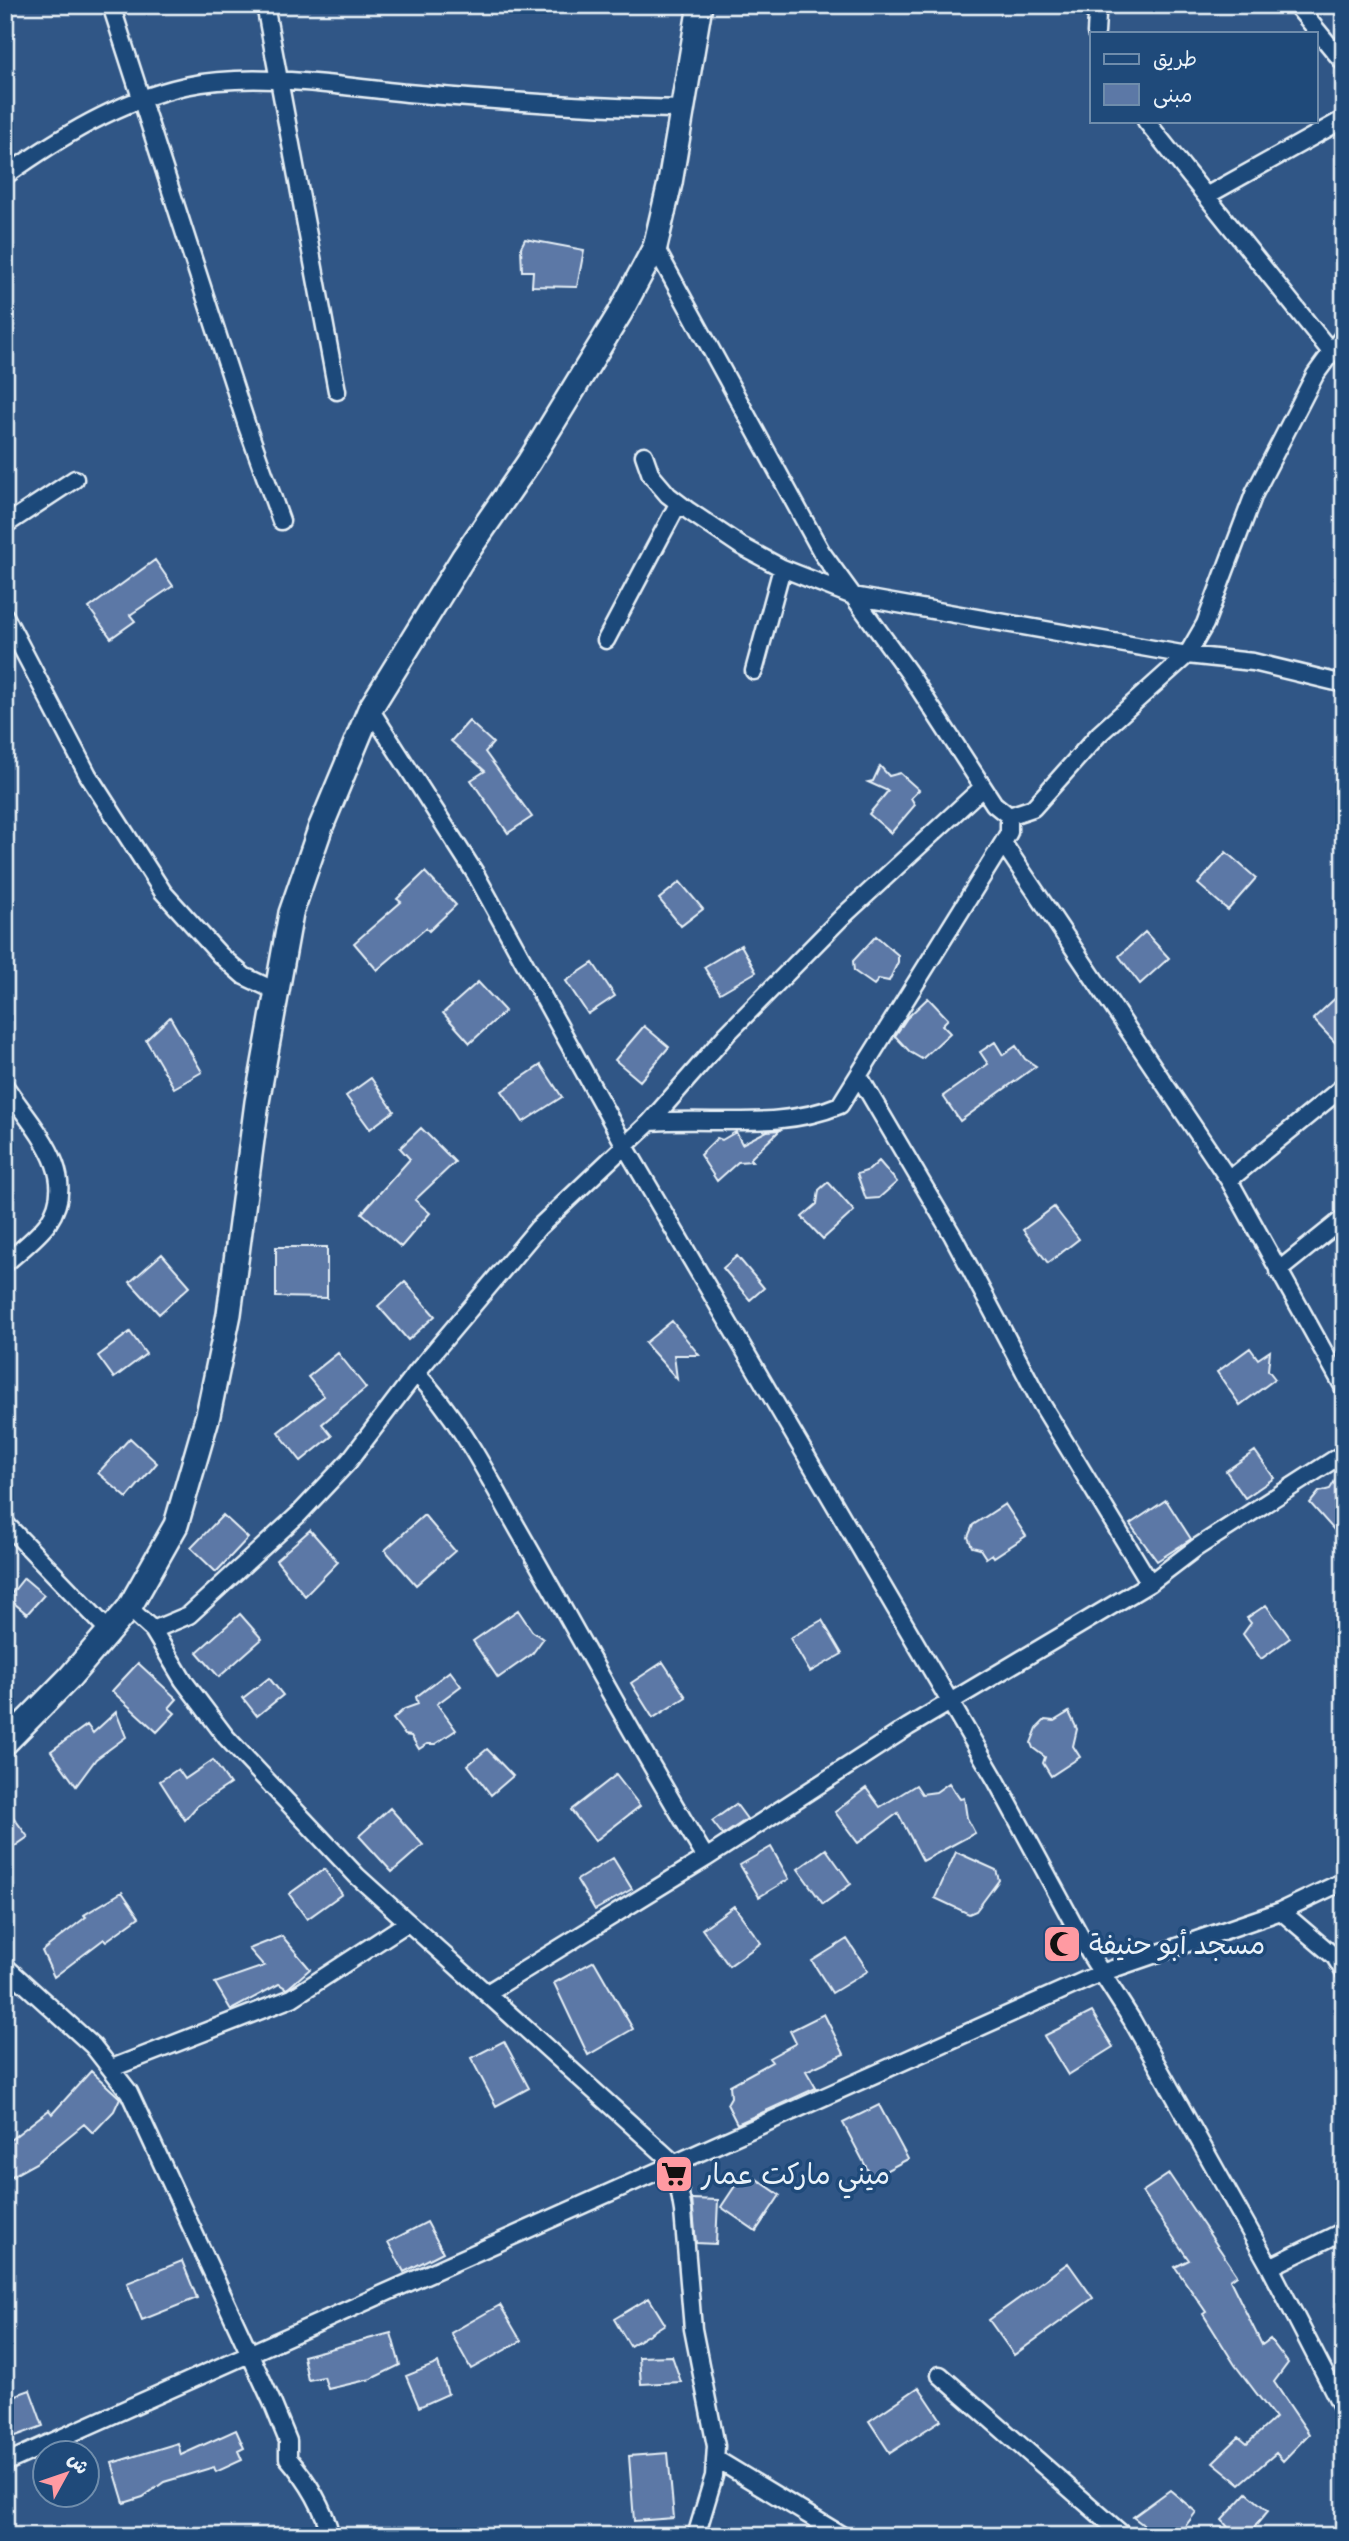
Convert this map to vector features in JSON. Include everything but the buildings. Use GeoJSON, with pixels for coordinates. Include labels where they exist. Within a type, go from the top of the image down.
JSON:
{"type":"FeatureCollection","features":[{"type":"Feature","properties":{"kind":"main road"},"geometry":{"type":"LineString","coordinates":[[5,1743],[70,1677],[129,1608],[176,1524],[208,1415],[229,1314],[257,1102],[291,913],[320,829],[370,709],[463,558],[536,452],[620,313],[655,247],[684,109],[700,5]]}},
{"type":"Feature","properties":{"kind":"street"},"geometry":{"type":"LineString","coordinates":[[111,5],[247,426],[281,521]]}},
{"type":"Feature","properties":{"kind":"street"},"geometry":{"type":"LineString","coordinates":[[265,5],[337,391]]}},
{"type":"Feature","properties":{"kind":"street"},"geometry":{"type":"LineString","coordinates":[[1087,5],[1097,15],[1096,32]]}},
{"type":"Feature","properties":{"kind":"street"},"geometry":{"type":"LineString","coordinates":[[1296,5],[1344,63]]}},
{"type":"Feature","properties":{"kind":"street"},"geometry":{"type":"LineString","coordinates":[[5,176],[78,128],[143,100],[185,86],[278,80],[572,106],[684,109]]}},
{"type":"Feature","properties":{"kind":"street"},"geometry":{"type":"LineString","coordinates":[[1206,196],[1344,119]]}},
{"type":"Feature","properties":{"kind":"street"},"geometry":{"type":"LineString","coordinates":[[1147,122],[1331,352]]}},
{"type":"Feature","properties":{"kind":"street"},"geometry":{"type":"LineString","coordinates":[[655,247],[768,459],[822,553],[909,673],[982,788],[1000,811],[1009,816],[1033,808],[1099,734],[1187,655],[1205,624],[1254,494],[1293,415],[1344,335]]}},
{"type":"Feature","properties":{"kind":"street"},"geometry":{"type":"LineString","coordinates":[[644,455],[651,475],[678,503],[741,546],[782,568],[853,596],[1187,655],[1252,662],[1344,684]]}},
{"type":"Feature","properties":{"kind":"street"},"geometry":{"type":"LineString","coordinates":[[5,525],[75,479]]}},
{"type":"Feature","properties":{"kind":"street"},"geometry":{"type":"LineString","coordinates":[[606,640],[678,503]]}},
{"type":"Feature","properties":{"kind":"street"},"geometry":{"type":"LineString","coordinates":[[754,671],[782,568]]}},
{"type":"Feature","properties":{"kind":"street"},"geometry":{"type":"LineString","coordinates":[[5,616],[88,775],[163,892],[220,955],[244,976],[278,992]]}},
{"type":"Feature","properties":{"kind":"street"},"geometry":{"type":"LineString","coordinates":[[370,709],[475,873],[625,1146],[950,1703],[1101,1972],[1132,2020],[1270,2267],[1344,2411]]}},
{"type":"Feature","properties":{"kind":"street"},"geometry":{"type":"LineString","coordinates":[[153,1630],[188,1615],[299,1514],[349,1461],[416,1373],[538,1228],[650,1122],[727,1034],[842,917],[982,788]]}},
{"type":"Feature","properties":{"kind":"street"},"geometry":{"type":"LineString","coordinates":[[650,1122],[739,1118],[787,1121],[816,1115],[840,1105],[880,1036],[930,963],[1003,843],[1009,832],[1009,816]]}},
{"type":"Feature","properties":{"kind":"street"},"geometry":{"type":"LineString","coordinates":[[1003,843],[1229,1180],[1344,1388]]}},
{"type":"Feature","properties":{"kind":"street"},"geometry":{"type":"LineString","coordinates":[[859,1076],[953,1237],[1021,1369],[1150,1583]]}},
{"type":"Feature","properties":{"kind":"street"},"geometry":{"type":"LineString","coordinates":[[5,1086],[61,1174],[62,1189],[58,1206],[47,1225],[5,1264]]}},
{"type":"Feature","properties":{"kind":"street"},"geometry":{"type":"LineString","coordinates":[[1229,1180],[1344,1086]]}},
{"type":"Feature","properties":{"kind":"street"},"geometry":{"type":"LineString","coordinates":[[1278,1271],[1344,1218]]}},
{"type":"Feature","properties":{"kind":"street"},"geometry":{"type":"LineString","coordinates":[[416,1373],[446,1410],[492,1484],[622,1717],[706,1858]]}},
{"type":"Feature","properties":{"kind":"street"},"geometry":{"type":"LineString","coordinates":[[487,1993],[950,1703],[1150,1583],[1196,1548],[1344,1452]]}},
{"type":"Feature","properties":{"kind":"street"},"geometry":{"type":"LineString","coordinates":[[5,1523],[109,1631]]}},
{"type":"Feature","properties":{"kind":"street"},"geometry":{"type":"LineString","coordinates":[[129,1608],[153,1630],[183,1681],[226,1737],[357,1876],[675,2164],[683,2211],[693,2329],[711,2407],[716,2459],[696,2536]]}},
{"type":"Feature","properties":{"kind":"street"},"geometry":{"type":"LineString","coordinates":[[5,2463],[1101,1972],[1281,1911],[1344,1881]]}},
{"type":"Feature","properties":{"kind":"street"},"geometry":{"type":"LineString","coordinates":[[1281,1911],[1335,1957],[1344,1972]]}},
{"type":"Feature","properties":{"kind":"street"},"geometry":{"type":"LineString","coordinates":[[112,2068],[292,1998],[407,1923]]}},
{"type":"Feature","properties":{"kind":"street"},"geometry":{"type":"LineString","coordinates":[[5,1966],[58,2012],[112,2068],[136,2108],[288,2441],[288,2458],[305,2477],[319,2502],[331,2536]]}},
{"type":"Feature","properties":{"kind":"street"},"geometry":{"type":"LineString","coordinates":[[1270,2267],[1344,2231]]}},
{"type":"Feature","properties":{"kind":"street"},"geometry":{"type":"LineString","coordinates":[[940,2375],[1124,2536]]}},
{"type":"Feature","properties":{"kind":"street"},"geometry":{"type":"LineString","coordinates":[[716,2459],[843,2536]]}},
{"type":"Feature","properties":{"kind":"place","name":"مسجد أبو حنيفة"},"geometry":{"type":"Point","coordinates":[1062,1944]}},
{"type":"Feature","properties":{"kind":"place","name":"ميني ماركت عمار"},"geometry":{"type":"Point","coordinates":[674,2174]}}]}
